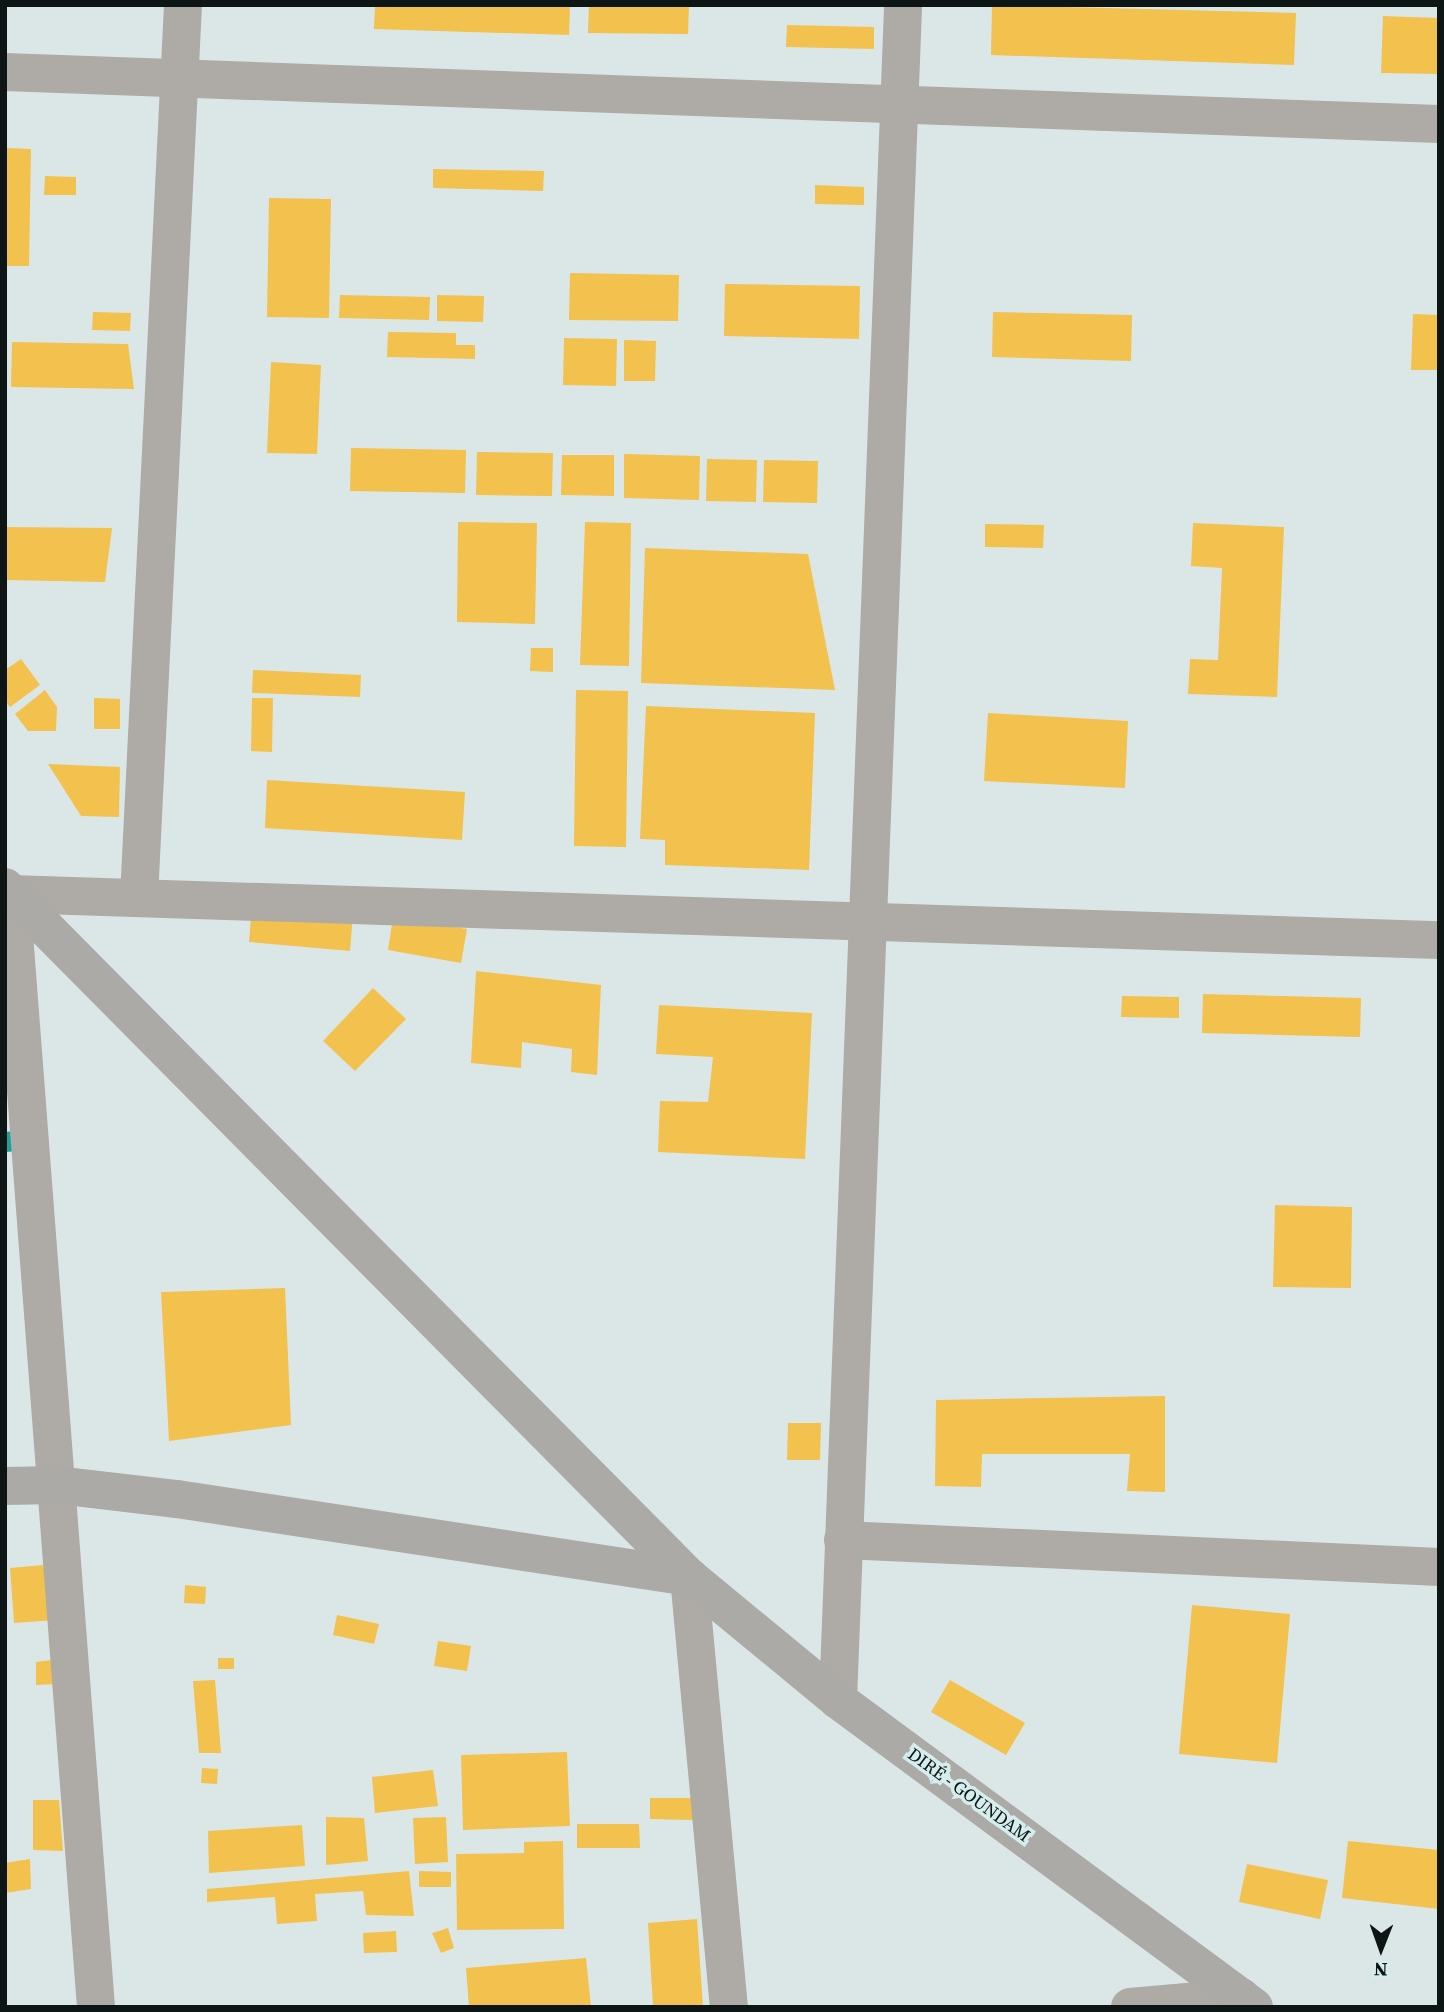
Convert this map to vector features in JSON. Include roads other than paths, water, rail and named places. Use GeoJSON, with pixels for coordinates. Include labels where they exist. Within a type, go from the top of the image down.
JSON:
{"type":"FeatureCollection","features":[{"type":"Feature","properties":{"kind":"main road","name":"DIRÉ - GOUNDAM"},"geometry":{"type":"LineString","coordinates":[[8,891],[689,1577],[838,1700],[1245,2004]]}},
{"type":"Feature","properties":{"kind":"main road"},"geometry":{"type":"LineString","coordinates":[[5,1486],[57,1485],[177,1499],[689,1577]]}},
{"type":"Feature","properties":{"kind":"street"},"geometry":{"type":"LineString","coordinates":[[139,898],[183,5]]}},
{"type":"Feature","properties":{"kind":"street"},"geometry":{"type":"LineString","coordinates":[[838,1700],[903,5]]}},
{"type":"Feature","properties":{"kind":"street"},"geometry":{"type":"LineString","coordinates":[[5,72],[1439,124]]}},
{"type":"Feature","properties":{"kind":"street"},"geometry":{"type":"LineString","coordinates":[[96,2007],[57,1485],[8,891],[139,898],[1439,940]]}},
{"type":"Feature","properties":{"kind":"street"},"geometry":{"type":"LineString","coordinates":[[843,1540],[1439,1567]]}},
{"type":"Feature","properties":{"kind":"street"},"geometry":{"type":"LineString","coordinates":[[689,1577],[729,2007]]}},
{"type":"Feature","properties":{"kind":"street"},"geometry":{"type":"LineString","coordinates":[[1130,2007],[1245,2004]]}}]}
